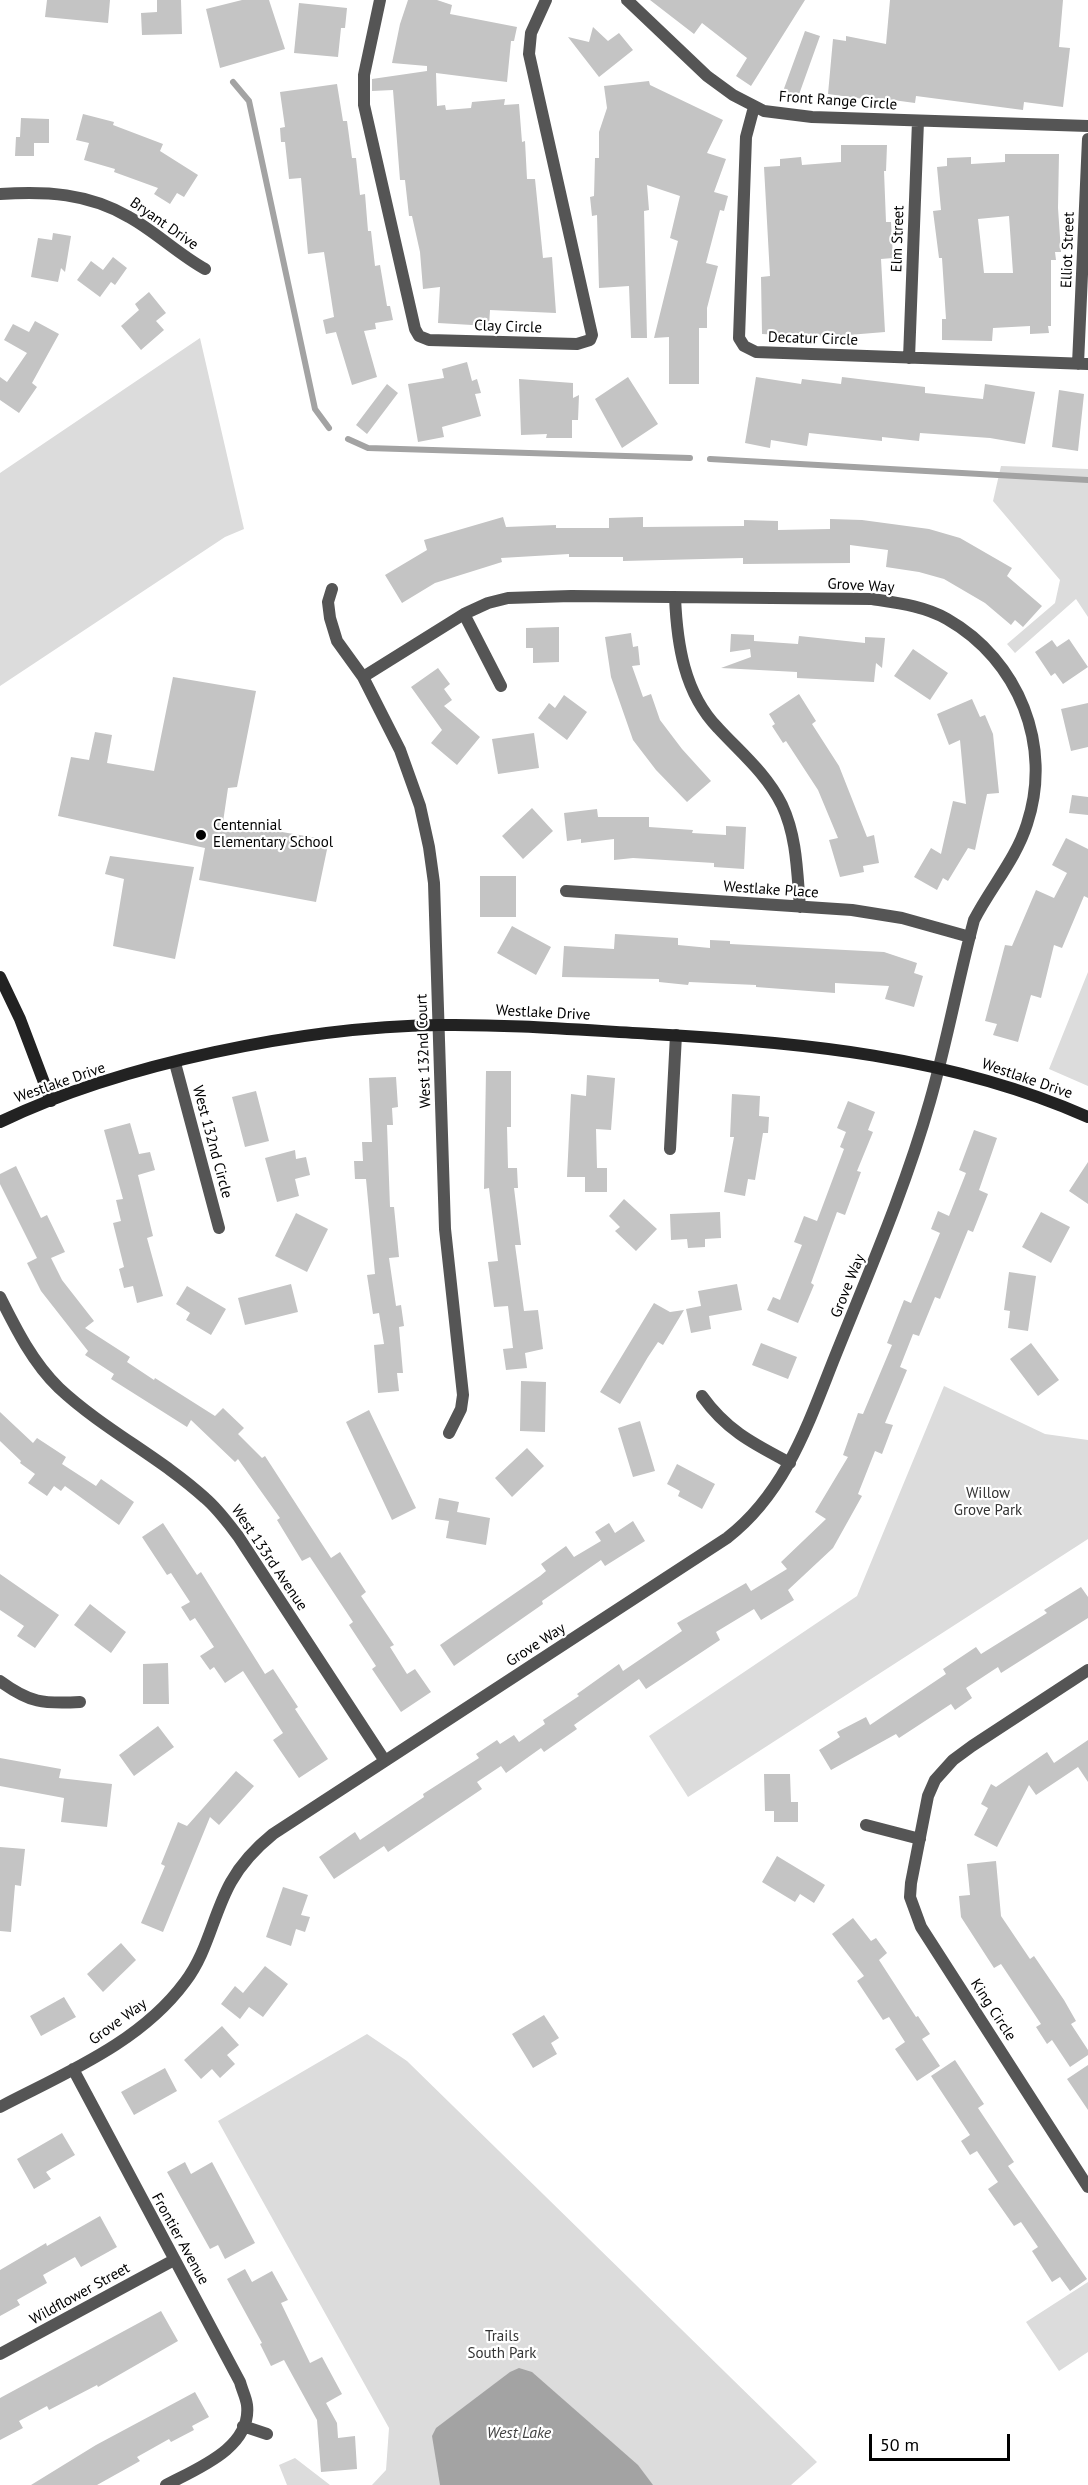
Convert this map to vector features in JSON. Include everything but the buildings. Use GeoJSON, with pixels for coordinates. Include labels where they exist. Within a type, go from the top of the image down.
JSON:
{"type":"FeatureCollection","features":[{"type":"Feature","properties":{"kind":"street","name":"Clay Circle"},"geometry":{"type":"LineString","coordinates":[[380,0],[364,75],[364,105],[415,329],[419,336],[429,340],[577,344],[590,340],[592,335],[529,54],[531,33],[546,0]]}},
{"type":"Feature","properties":{"kind":"street","name":"Front Range Circle"},"geometry":{"type":"LineString","coordinates":[[627,0],[707,75],[754,107],[764,111],[812,117],[1088,126]]}},
{"type":"Feature","properties":{"kind":"street","name":"Decatur Circle"},"geometry":{"type":"LineString","coordinates":[[754,107],[746,137],[739,306],[741,343],[756,352],[1083,364]]}},
{"type":"Feature","properties":{"kind":"street","name":"Elm Street"},"geometry":{"type":"LineString","coordinates":[[909,357],[918,121]]}},
{"type":"Feature","properties":{"kind":"street","name":"Elliot Street"},"geometry":{"type":"LineString","coordinates":[[1083,364],[1088,139]]}},
{"type":"Feature","properties":{"kind":"street","name":"Bryant Drive"},"geometry":{"type":"LineString","coordinates":[[0,194],[41,191],[63,193],[116,210],[153,233],[178,254],[205,269]]}},
{"type":"Feature","properties":{"kind":"street"},"geometry":{"type":"LineString","coordinates":[[332,589],[328,602],[337,641],[363,677]]}},
{"type":"Feature","properties":{"kind":"street"},"geometry":{"type":"LineString","coordinates":[[675,597],[682,662],[703,711],[751,760],[782,806],[795,848],[800,907]]}},
{"type":"Feature","properties":{"kind":"street","name":"Grove Way"},"geometry":{"type":"LineString","coordinates":[[0,2107],[73,2069],[136,2031],[165,2006],[186,1981],[202,1954],[231,1883],[244,1863],[267,1840],[727,1538],[758,1511],[790,1463],[894,1210],[930,1101],[975,920],[987,895],[1019,846],[1036,793],[1037,762],[1030,725],[1011,680],[991,653],[972,636],[945,618],[911,605],[872,599],[508,598],[488,603],[464,614],[363,677]]}},
{"type":"Feature","properties":{"kind":"street"},"geometry":{"type":"LineString","coordinates":[[464,614],[501,686]]}},
{"type":"Feature","properties":{"kind":"street","name":"West 132nd Court"},"geometry":{"type":"LineString","coordinates":[[363,677],[400,750],[420,806],[434,883],[445,1229],[463,1395],[461,1409],[449,1433]]}},
{"type":"Feature","properties":{"kind":"street","name":"Westlake Place"},"geometry":{"type":"LineString","coordinates":[[566,891],[852,910],[902,918],[970,937]]}},
{"type":"Feature","properties":{"kind":"street"},"geometry":{"type":"LineString","coordinates":[[0,977],[20,1019],[51,1101]]}},
{"type":"Feature","properties":{"kind":"street","name":"Westlake Drive"},"geometry":{"type":"LineString","coordinates":[[0,1122],[91,1086],[176,1063],[287,1039],[438,1025],[676,1035],[807,1045],[938,1067],[1039,1098],[1088,1117]]}},
{"type":"Feature","properties":{"kind":"street"},"geometry":{"type":"LineString","coordinates":[[670,1149],[676,1035]]}},
{"type":"Feature","properties":{"kind":"street","name":"West 132nd Circle"},"geometry":{"type":"LineString","coordinates":[[176,1063],[219,1228]]}},
{"type":"Feature","properties":{"kind":"street","name":"West 133rd Avenue"},"geometry":{"type":"LineString","coordinates":[[0,1297],[29,1351],[58,1388],[94,1418],[188,1483],[218,1510],[238,1536],[385,1761]]}},
{"type":"Feature","properties":{"kind":"street"},"geometry":{"type":"LineString","coordinates":[[702,1396],[716,1416],[738,1435],[790,1463]]}},
{"type":"Feature","properties":{"kind":"street","name":"King Circle"},"geometry":{"type":"LineString","coordinates":[[1088,1670],[952,1760],[935,1780],[928,1796],[910,1897],[921,1927],[1088,2187]]}},
{"type":"Feature","properties":{"kind":"street"},"geometry":{"type":"LineString","coordinates":[[0,1681],[32,1701],[45,1704],[80,1702]]}},
{"type":"Feature","properties":{"kind":"street"},"geometry":{"type":"LineString","coordinates":[[866,1825],[920,1839]]}},
{"type":"Feature","properties":{"kind":"street","name":"Frontier Avenue"},"geometry":{"type":"LineString","coordinates":[[73,2069],[240,2382],[247,2405],[243,2426]]}},
{"type":"Feature","properties":{"kind":"street","name":"Wildflower Street"},"geometry":{"type":"LineString","coordinates":[[0,2354],[174,2260]]}},
{"type":"Feature","properties":{"kind":"street"},"geometry":{"type":"LineString","coordinates":[[166,2485],[217,2457],[233,2443],[243,2426],[267,2434]]}},
{"type":"Feature","properties":{"kind":"green space"},"geometry":{"type":"Polygon","coordinates":[[[200,338],[244,529],[225,537],[0,686],[0,473],[200,338]]]}},
{"type":"Feature","properties":{"kind":"green space"},"geometry":{"type":"Polygon","coordinates":[[[1001,466],[1088,469],[1088,617],[1076,599],[1015,653],[1007,644],[1055,603],[1060,580],[993,501],[1001,466]]]}},
{"type":"Feature","properties":{"kind":"green space"},"geometry":{"type":"Polygon","coordinates":[[[1088,972],[1088,1086],[1049,1069],[1088,972]]]}},
{"type":"Feature","properties":{"kind":"green space","name":"Willow Grove Park"},"geometry":{"type":"Polygon","coordinates":[[[944,1386],[1045,1434],[1088,1440],[1088,1539],[688,1797],[649,1736],[857,1596],[944,1386]]]}},
{"type":"Feature","properties":{"kind":"green space","name":"Trails South Park"},"geometry":{"type":"Polygon","coordinates":[[[367,2034],[407,2061],[817,2462],[791,2485],[372,2485],[386,2470],[389,2428],[218,2121],[367,2034]]]}},
{"type":"Feature","properties":{"kind":"green space"},"geometry":{"type":"Polygon","coordinates":[[[1088,2282],[1088,2352],[1059,2371],[1026,2322],[1088,2282]]]}},
{"type":"Feature","properties":{"kind":"green space"},"geometry":{"type":"Polygon","coordinates":[[[295,2458],[330,2485],[287,2485],[279,2465],[295,2458]]]}},
{"type":"Feature","properties":{"kind":"water","name":"West Lake"},"geometry":{"type":"Polygon","coordinates":[[[519,2368],[532,2372],[638,2465],[653,2485],[440,2485],[432,2436],[436,2428],[510,2372],[519,2368]]]}},
{"type":"Feature","properties":{"kind":"waterway"},"geometry":{"type":"LineString","coordinates":[[233,82],[249,101],[315,409],[329,428]]}},
{"type":"Feature","properties":{"kind":"waterway"},"geometry":{"type":"LineString","coordinates":[[348,439],[368,448],[690,458]]}},
{"type":"Feature","properties":{"kind":"waterway"},"geometry":{"type":"LineString","coordinates":[[710,459],[1088,480]]}},
{"type":"Feature","properties":{"kind":"place","name":"Centennial Elementary School"},"geometry":{"type":"Point","coordinates":[201,835]}}]}
